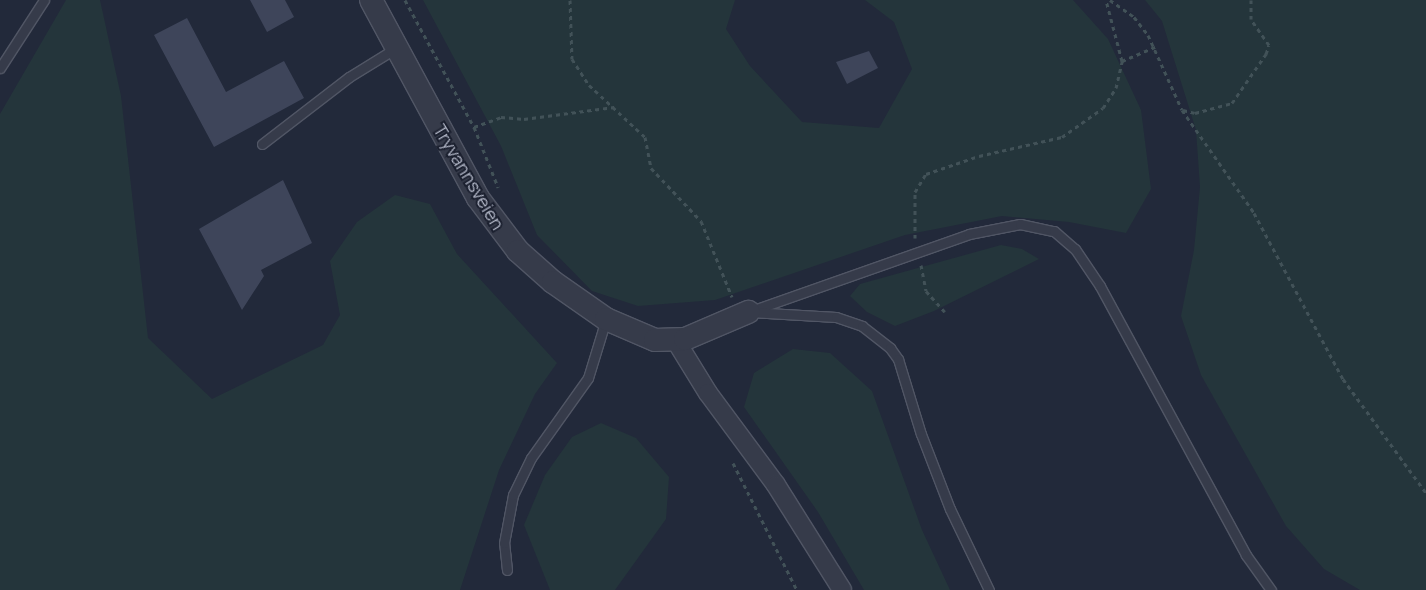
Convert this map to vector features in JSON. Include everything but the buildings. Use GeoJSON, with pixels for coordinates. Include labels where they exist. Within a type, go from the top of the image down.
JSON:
{"type":"FeatureCollection","features":[{"type":"Feature","properties":{"kind":"street","name":"Tryvannsveien"},"geometry":{"type":"LineString","coordinates":[[371,0],[466,176],[504,235],[553,282],[606,319],[636,334],[676,341]]}},
{"type":"Feature","properties":{"kind":"street"},"geometry":{"type":"LineString","coordinates":[[745,313],[676,341],[776,486],[842,590]]}},
{"type":"Feature","properties":{"kind":"lane"},"geometry":{"type":"LineString","coordinates":[[0,68],[44,0]]}},
{"type":"Feature","properties":{"kind":"lane"},"geometry":{"type":"LineString","coordinates":[[262,144],[349,77],[396,48]]}},
{"type":"Feature","properties":{"kind":"lane"},"geometry":{"type":"LineString","coordinates":[[745,313],[968,234],[1020,224],[1038,226],[1065,238],[1100,286],[1246,554],[1271,590]]}},
{"type":"Feature","properties":{"kind":"lane"},"geometry":{"type":"LineString","coordinates":[[745,313],[836,317],[862,326],[890,348],[898,359],[921,434],[950,510],[989,590]]}},
{"type":"Feature","properties":{"kind":"lane"},"geometry":{"type":"LineString","coordinates":[[507,570],[504,543],[513,495],[531,458],[588,378],[606,319]]}},
{"type":"Feature","properties":{"kind":"path"},"geometry":{"type":"LineString","coordinates":[[405,0],[474,127],[492,166],[500,197]]}},
{"type":"Feature","properties":{"kind":"path"},"geometry":{"type":"LineString","coordinates":[[570,0],[572,59],[589,85],[614,106],[645,137],[656,176],[700,221],[719,270],[745,313]]}},
{"type":"Feature","properties":{"kind":"path"},"geometry":{"type":"LineString","coordinates":[[1108,0],[1134,17],[1155,47],[1182,110],[1254,213],[1343,379],[1426,493]]}},
{"type":"Feature","properties":{"kind":"path"},"geometry":{"type":"LineString","coordinates":[[945,312],[926,291],[923,271],[916,251],[915,192],[926,174],[979,156],[1051,141],[1078,129],[1109,100],[1122,62],[1108,0]]}},
{"type":"Feature","properties":{"kind":"path"},"geometry":{"type":"LineString","coordinates":[[1182,110],[1195,113],[1232,102],[1266,54],[1268,45],[1251,19],[1251,0]]}},
{"type":"Feature","properties":{"kind":"path"},"geometry":{"type":"LineString","coordinates":[[1122,62],[1155,47]]}},
{"type":"Feature","properties":{"kind":"path"},"geometry":{"type":"LineString","coordinates":[[474,127],[501,117],[524,119],[614,106]]}},
{"type":"Feature","properties":{"kind":"path"},"geometry":{"type":"LineString","coordinates":[[727,453],[797,590]]}},
{"type":"Feature","properties":{"kind":"shaded area"},"geometry":{"type":"Polygon","coordinates":[[[66,0],[100,0],[121,96],[148,338],[212,399],[323,345],[340,315],[330,261],[357,222],[395,195],[430,204],[457,254],[557,363],[535,394],[499,470],[460,590],[0,590],[0,114],[66,0]]]}},
{"type":"Feature","properties":{"kind":"shaded area"},"geometry":{"type":"Polygon","coordinates":[[[423,0],[735,0],[726,29],[750,66],[802,122],[879,128],[912,69],[894,22],[865,0],[1073,0],[1108,39],[1141,110],[1151,189],[1126,233],[1069,222],[1002,216],[905,235],[715,300],[638,306],[592,291],[537,235],[501,146],[423,0]]]}},
{"type":"Feature","properties":{"kind":"shaded area"},"geometry":{"type":"Polygon","coordinates":[[[1145,0],[1426,0],[1426,590],[1360,590],[1324,569],[1286,526],[1201,375],[1181,316],[1194,250],[1200,187],[1196,130],[1162,21],[1145,0]]]}},
{"type":"Feature","properties":{"kind":"shaded area"},"geometry":{"type":"Polygon","coordinates":[[[1001,245],[1022,249],[1039,259],[934,311],[895,326],[867,312],[850,296],[860,284],[1001,245]]]}},
{"type":"Feature","properties":{"kind":"shaded area"},"geometry":{"type":"Polygon","coordinates":[[[793,349],[830,353],[872,391],[922,530],[950,590],[864,590],[818,512],[744,407],[754,373],[793,349]]]}},
{"type":"Feature","properties":{"kind":"shaded area"},"geometry":{"type":"Polygon","coordinates":[[[601,423],[636,438],[669,477],[666,519],[615,590],[550,590],[524,525],[545,475],[572,437],[601,423]]]}}]}
